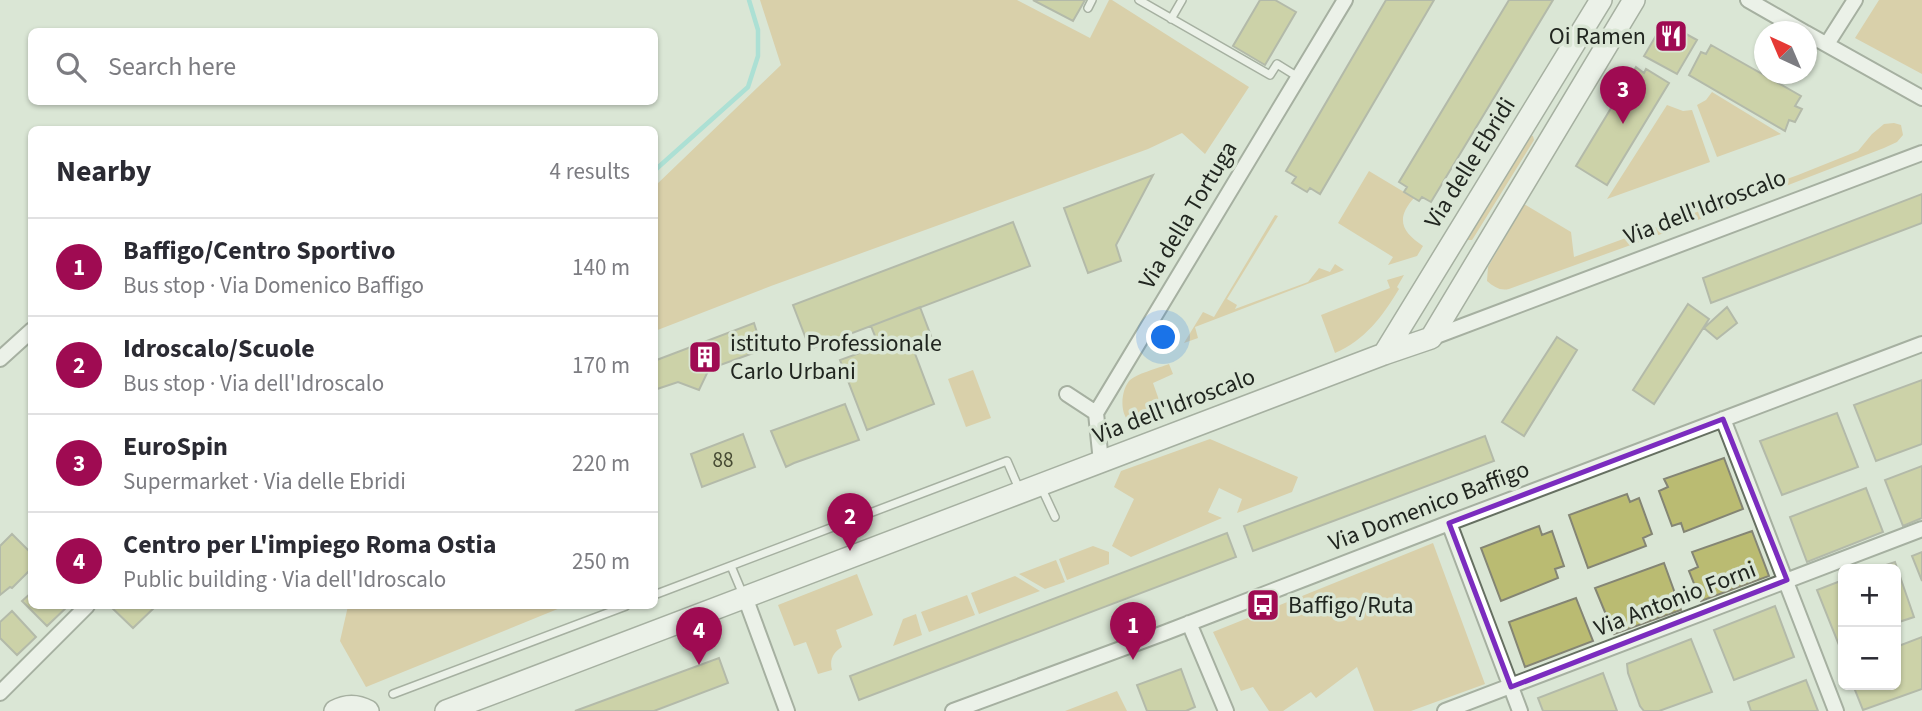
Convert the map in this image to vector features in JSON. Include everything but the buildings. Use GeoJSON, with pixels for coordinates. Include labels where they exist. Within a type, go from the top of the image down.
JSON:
{"type":"FeatureCollection","features":[{"type":"Feature","properties":{"kind":"street","name":"Via della Tortuga"},"geometry":{"type":"LineString","coordinates":[[1096,412],[1344,0]]}},
{"type":"Feature","properties":{"kind":"street","name":"Via delle Ebridi"},"geometry":{"type":"LineString","coordinates":[[1431,338],[1475,265],[1601,0]]}},
{"type":"Feature","properties":{"kind":"street","name":"Via delle Ebridi"},"geometry":{"type":"LineString","coordinates":[[1384,354],[1448,250],[1634,0]]}},
{"type":"Feature","properties":{"kind":"street"},"geometry":{"type":"LineString","coordinates":[[1748,0],[1785,21]]}},
{"type":"Feature","properties":{"kind":"street"},"geometry":{"type":"LineString","coordinates":[[1827,44],[1855,0]]}},
{"type":"Feature","properties":{"kind":"street"},"geometry":{"type":"LineString","coordinates":[[1817,39],[1922,98]]}},
{"type":"Feature","properties":{"kind":"street","name":"Via dell'Idroscalo"},"geometry":{"type":"LineString","coordinates":[[446,711],[1384,354],[1922,153]]}},
{"type":"Feature","properties":{"kind":"street"},"geometry":{"type":"LineString","coordinates":[[1448,250],[1475,265]]}},
{"type":"Feature","properties":{"kind":"street"},"geometry":{"type":"LineString","coordinates":[[0,359],[28,334]]}},
{"type":"Feature","properties":{"kind":"street","name":"Via Domenico Baffigo"},"geometry":{"type":"LineString","coordinates":[[953,711],[1922,344]]}},
{"type":"Feature","properties":{"kind":"street"},"geometry":{"type":"LineString","coordinates":[[1066,394],[1096,412],[1101,462]]}},
{"type":"Feature","properties":{"kind":"street"},"geometry":{"type":"LineString","coordinates":[[1724,419],[1836,711]]}},
{"type":"Feature","properties":{"kind":"street"},"geometry":{"type":"LineString","coordinates":[[1449,523],[1520,711]]}},
{"type":"Feature","properties":{"kind":"street","name":"Via Antonio Forni"},"geometry":{"type":"LineString","coordinates":[[1445,711],[1922,529]]}},
{"type":"Feature","properties":{"kind":"street"},"geometry":{"type":"LineString","coordinates":[[745,597],[788,711]]}},
{"type":"Feature","properties":{"kind":"street"},"geometry":{"type":"LineString","coordinates":[[0,693],[84,609]]}},
{"type":"Feature","properties":{"kind":"street"},"geometry":{"type":"LineString","coordinates":[[1189,623],[1226,711]]}},
{"type":"Feature","properties":{"kind":"street"},"geometry":{"type":"LineString","coordinates":[[335,711],[350,706],[368,711]]}},
{"type":"Feature","properties":{"kind":"lane"},"geometry":{"type":"LineString","coordinates":[[1088,8],[1092,0]]}},
{"type":"Feature","properties":{"kind":"lane"},"geometry":{"type":"LineString","coordinates":[[1139,0],[1270,75],[1277,64],[1298,77]]}},
{"type":"Feature","properties":{"kind":"lane"},"geometry":{"type":"LineString","coordinates":[[1171,19],[1182,0]]}},
{"type":"Feature","properties":{"kind":"lane"},"geometry":{"type":"LineString","coordinates":[[658,594],[1007,461],[1055,517]]}},
{"type":"Feature","properties":{"kind":"lane"},"geometry":{"type":"LineString","coordinates":[[732,566],[745,597]]}},
{"type":"Feature","properties":{"kind":"lane"},"geometry":{"type":"LineString","coordinates":[[393,694],[618,609]]}},
{"type":"Feature","properties":{"kind":"highlighted area"},"geometry":{"type":"Polygon","coordinates":[[[1723,419],[1787,580],[1511,687],[1449,523],[1723,419]]]}},
{"type":"Feature","properties":{"kind":"shaded area"},"geometry":{"type":"Polygon","coordinates":[[[760,0],[1017,0],[1090,38],[1109,0],[1112,0],[1249,87],[1205,154],[1182,133],[1148,149],[658,330],[658,183],[781,65],[760,0]]]}},
{"type":"Feature","properties":{"kind":"shaded area"},"geometry":{"type":"Polygon","coordinates":[[[1879,0],[1922,0],[1922,74],[1855,38],[1879,0]]]}},
{"type":"Feature","properties":{"kind":"shaded area"},"geometry":{"type":"Polygon","coordinates":[[[1712,92],[1781,134],[1717,157],[1697,105],[1706,100],[1712,92]]]}},
{"type":"Feature","properties":{"kind":"shaded area"},"geometry":{"type":"Polygon","coordinates":[[[1667,105],[1683,111],[1692,110],[1710,162],[1607,199],[1667,105]]]}},
{"type":"Feature","properties":{"kind":"shaded area"},"geometry":{"type":"Polygon","coordinates":[[[1884,124],[1901,125],[1903,135],[1897,142],[1884,148],[1664,233],[1509,289],[1497,288],[1487,281],[1488,267],[1524,204],[1571,232],[1574,257],[1858,151],[1884,124]]]}},
{"type":"Feature","properties":{"kind":"shaded area"},"geometry":{"type":"Polygon","coordinates":[[[1528,134],[1533,136],[1534,140],[1474,237],[1468,240],[1466,238],[1528,134]]]}},
{"type":"Feature","properties":{"kind":"shaded area"},"geometry":{"type":"Polygon","coordinates":[[[1369,171],[1414,198],[1404,212],[1403,219],[1410,236],[1423,246],[1417,256],[1388,265],[1393,257],[1338,223],[1369,171]]]}},
{"type":"Feature","properties":{"kind":"shaded area"},"geometry":{"type":"Polygon","coordinates":[[[1275,215],[1278,216],[1227,299],[1237,305],[1235,309],[1308,282],[1319,268],[1330,272],[1335,264],[1344,270],[1195,327],[1198,338],[1184,343],[1203,312],[1214,317],[1275,215]]]}},
{"type":"Feature","properties":{"kind":"shaded area"},"geometry":{"type":"Polygon","coordinates":[[[1404,275],[1397,287],[1399,289],[1372,327],[1346,348],[1335,353],[1321,315],[1390,288],[1387,280],[1404,275]]]}},
{"type":"Feature","properties":{"kind":"shaded area"},"geometry":{"type":"Polygon","coordinates":[[[1169,364],[1173,374],[1153,383],[1165,417],[1145,425],[1132,424],[1124,414],[1122,400],[1129,381],[1169,364]]]}},
{"type":"Feature","properties":{"kind":"shaded area"},"geometry":{"type":"Polygon","coordinates":[[[973,370],[991,418],[966,427],[948,379],[973,370]]]}},
{"type":"Feature","properties":{"kind":"shaded area"},"geometry":{"type":"Polygon","coordinates":[[[1210,439],[1298,477],[1292,492],[1237,513],[1242,499],[1219,488],[1208,512],[1222,518],[1131,557],[1112,546],[1134,499],[1114,487],[1121,471],[1210,439]]]}},
{"type":"Feature","properties":{"kind":"shaded area"},"geometry":{"type":"Polygon","coordinates":[[[1433,543],[1485,684],[1411,711],[1374,711],[1357,667],[1316,698],[1311,692],[1283,711],[1269,711],[1253,687],[1241,691],[1213,632],[1433,543]]]}},
{"type":"Feature","properties":{"kind":"shaded area"},"geometry":{"type":"Polygon","coordinates":[[[1093,546],[1109,552],[1109,564],[1067,580],[1059,559],[1093,546]]]}},
{"type":"Feature","properties":{"kind":"shaded area"},"geometry":{"type":"Polygon","coordinates":[[[1056,560],[1065,582],[1045,589],[1019,574],[1056,560]]]}},
{"type":"Feature","properties":{"kind":"shaded area"},"geometry":{"type":"Polygon","coordinates":[[[857,574],[873,615],[836,630],[842,647],[833,656],[832,670],[818,674],[806,642],[794,646],[778,605],[857,574]]]}},
{"type":"Feature","properties":{"kind":"shaded area"},"geometry":{"type":"Polygon","coordinates":[[[1015,576],[1040,591],[979,614],[971,593],[1015,576]]]}},
{"type":"Feature","properties":{"kind":"shaded area"},"geometry":{"type":"Polygon","coordinates":[[[967,595],[975,615],[929,632],[921,612],[967,595]]]}},
{"type":"Feature","properties":{"kind":"shaded area"},"geometry":{"type":"Polygon","coordinates":[[[347,609],[558,609],[366,687],[340,641],[347,609]]]}},
{"type":"Feature","properties":{"kind":"shaded area"},"geometry":{"type":"Polygon","coordinates":[[[916,614],[922,635],[893,646],[903,619],[916,614]]]}},
{"type":"Feature","properties":{"kind":"shaded area"},"geometry":{"type":"Polygon","coordinates":[[[1117,691],[1127,711],[1065,711],[1117,691]]]}},
{"type":"Feature","properties":{"kind":"waterway"},"geometry":{"type":"LineString","coordinates":[[658,167],[748,87],[758,56],[758,30],[749,0]]}},
{"type":"Feature","properties":{"kind":"place","name":"Oi Ramen"},"geometry":{"type":"Point","coordinates":[1671,36]}},
{"type":"Feature","properties":{"kind":"place","name":"EuroSpin"},"geometry":{"type":"Point","coordinates":[1623,124]}},
{"type":"Feature","properties":{"kind":"place","name":"istituto Professionale Carlo Urbani"},"geometry":{"type":"Point","coordinates":[705,357]}},
{"type":"Feature","properties":{"kind":"place","name":"Idroscalo/Scuole"},"geometry":{"type":"Point","coordinates":[850,551]}},
{"type":"Feature","properties":{"kind":"place","name":"Baffigo/Ruta"},"geometry":{"type":"Point","coordinates":[1263,605]}},
{"type":"Feature","properties":{"kind":"place","name":"Baffigo/Centro Sportivo"},"geometry":{"type":"Point","coordinates":[1133,660]}},
{"type":"Feature","properties":{"kind":"place","name":"Centro per L'impiego Roma Ostia"},"geometry":{"type":"Point","coordinates":[699,665]}}]}
